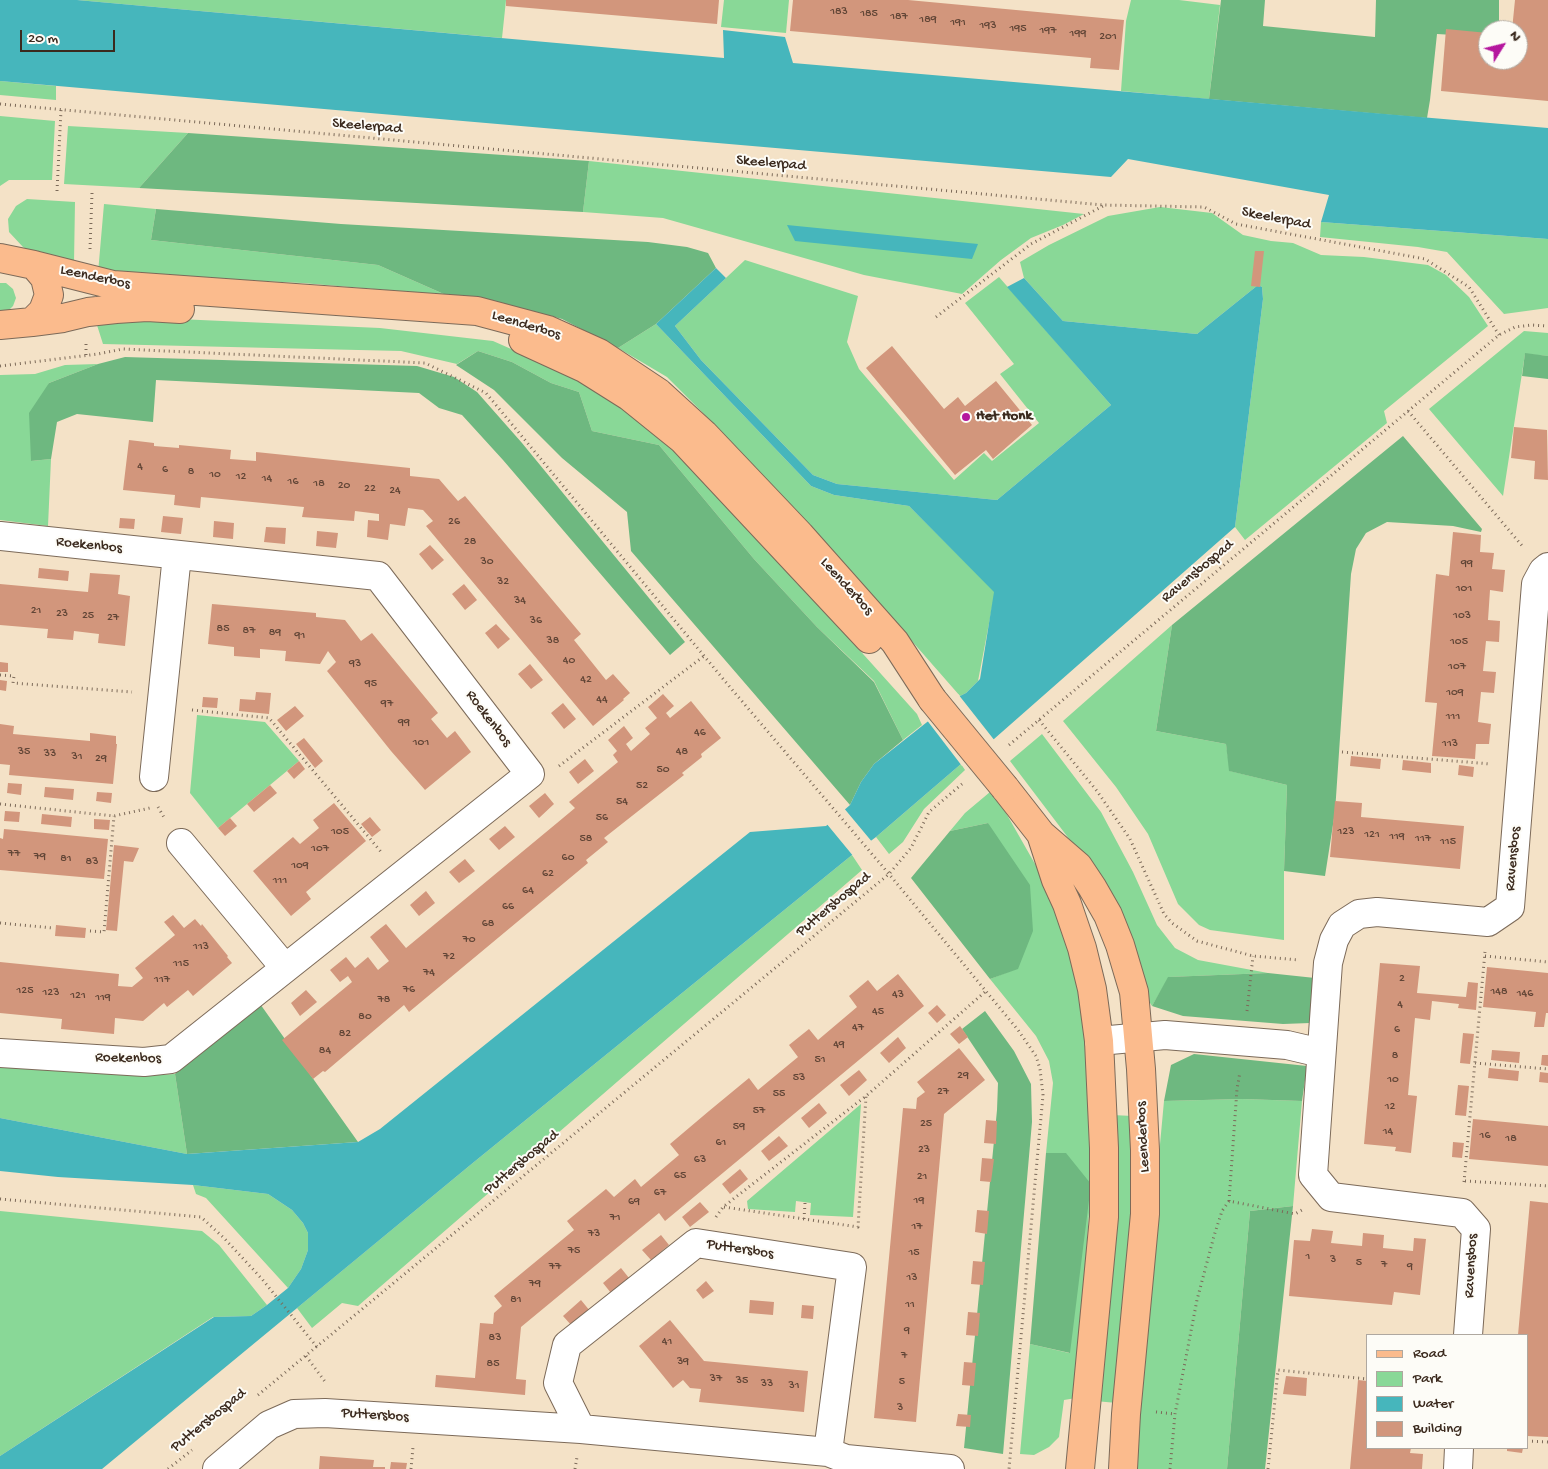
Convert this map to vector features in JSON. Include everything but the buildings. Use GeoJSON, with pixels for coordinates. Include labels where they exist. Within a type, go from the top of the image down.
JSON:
{"type":"FeatureCollection","features":[{"type":"Feature","properties":{"kind":"main road","name":"Leenderbos"},"geometry":{"type":"LineString","coordinates":[[0,258],[113,285],[477,311],[548,330],[599,354],[659,393],[710,441],[800,535],[895,642],[932,699],[1041,834],[1078,866],[1108,915],[1129,973],[1134,992],[1138,1037],[1145,1150],[1145,1214],[1126,1414],[1123,1469]]}},
{"type":"Feature","properties":{"kind":"main road"},"geometry":{"type":"LineString","coordinates":[[32,322],[43,311],[49,295],[45,278],[34,265]]}},
{"type":"Feature","properties":{"kind":"main road","name":"Leenderbos"},"geometry":{"type":"LineString","coordinates":[[0,324],[63,318],[88,312],[147,307],[471,328],[528,341],[584,368],[630,397],[682,439],[880,652],[932,699]]}},
{"type":"Feature","properties":{"kind":"main road","name":"Leenderbos"},"geometry":{"type":"LineString","coordinates":[[1041,834],[1056,880],[1068,904],[1082,948],[1092,989],[1099,1041],[1104,1148],[1104,1209],[1080,1469]]}},
{"type":"Feature","properties":{"kind":"street","name":"Roekenbos"},"geometry":{"type":"LineString","coordinates":[[0,536],[378,576],[530,774],[171,1059],[144,1062],[0,1053]]}},
{"type":"Feature","properties":{"kind":"street"},"geometry":{"type":"LineString","coordinates":[[154,777],[177,555]]}},
{"type":"Feature","properties":{"kind":"street","name":"Ravensbos"},"geometry":{"type":"LineString","coordinates":[[1488,922],[1510,908],[1536,584],[1546,569]]}},
{"type":"Feature","properties":{"kind":"street"},"geometry":{"type":"LineString","coordinates":[[181,843],[285,968]]}},
{"type":"Feature","properties":{"kind":"street"},"geometry":{"type":"LineString","coordinates":[[1328,1193],[1313,1174],[1328,963],[1334,940],[1342,925],[1359,914],[1378,912],[1488,922]]}},
{"type":"Feature","properties":{"kind":"street"},"geometry":{"type":"LineString","coordinates":[[1099,1041],[1165,1035],[1287,1045],[1321,1053]]}},
{"type":"Feature","properties":{"kind":"street","name":"Ravensbos"},"geometry":{"type":"LineString","coordinates":[[1328,1193],[1331,1197],[1462,1213],[1476,1228],[1468,1334]]}},
{"type":"Feature","properties":{"kind":"street","name":"Puttersbos"},"geometry":{"type":"LineString","coordinates":[[581,1429],[558,1383],[567,1345],[696,1243],[852,1267],[828,1452]]}},
{"type":"Feature","properties":{"kind":"street","name":"Puttersbos"},"geometry":{"type":"LineString","coordinates":[[217,1469],[269,1425],[294,1414],[325,1413],[581,1429],[828,1452],[846,1459],[940,1469]]}},
{"type":"Feature","properties":{"kind":"street"},"geometry":{"type":"LineString","coordinates":[[1458,1469],[1459,1449]]}},
{"type":"Feature","properties":{"kind":"path","name":"Skeelerpad"},"geometry":{"type":"LineString","coordinates":[[0,104],[1104,206],[1204,207],[1236,224],[1425,259],[1469,287],[1499,335]]}},
{"type":"Feature","properties":{"kind":"path"},"geometry":{"type":"LineString","coordinates":[[57,191],[61,110]]}},
{"type":"Feature","properties":{"kind":"path"},"geometry":{"type":"LineString","coordinates":[[936,317],[1031,244],[1104,206]]}},
{"type":"Feature","properties":{"kind":"path","name":"Ravensbospad"},"geometry":{"type":"LineString","coordinates":[[1002,750],[1499,335],[1515,327],[1548,326]]}},
{"type":"Feature","properties":{"kind":"path"},"geometry":{"type":"LineString","coordinates":[[0,366],[98,354],[123,349],[425,363],[486,393],[871,855],[890,874],[1028,1043],[1036,1056],[1043,1082],[1042,1107],[1009,1469]]}},
{"type":"Feature","properties":{"kind":"path"},"geometry":{"type":"LineString","coordinates":[[1408,412],[1546,569]]}},
{"type":"Feature","properties":{"kind":"path"},"geometry":{"type":"LineString","coordinates":[[530,774],[542,779],[704,656]]}},
{"type":"Feature","properties":{"kind":"path"},"geometry":{"type":"LineString","coordinates":[[0,675],[14,676],[13,682],[162,701],[269,718],[401,876]]}},
{"type":"Feature","properties":{"kind":"path"},"geometry":{"type":"LineString","coordinates":[[1039,720],[1097,792],[1130,839],[1164,914],[1172,923],[1196,941],[1252,956],[1328,963]]}},
{"type":"Feature","properties":{"kind":"path"},"geometry":{"type":"LineString","coordinates":[[1342,752],[1521,767]]}},
{"type":"Feature","properties":{"kind":"path"},"geometry":{"type":"LineString","coordinates":[[890,874],[911,848],[929,812],[966,781]]}},
{"type":"Feature","properties":{"kind":"path"},"geometry":{"type":"LineString","coordinates":[[0,804],[114,816],[157,806],[181,843]]}},
{"type":"Feature","properties":{"kind":"path"},"geometry":{"type":"LineString","coordinates":[[90,931],[104,932],[114,816]]}},
{"type":"Feature","properties":{"kind":"path","name":"Puttersbospad"},"geometry":{"type":"LineString","coordinates":[[252,1400],[890,874]]}},
{"type":"Feature","properties":{"kind":"path"},"geometry":{"type":"LineString","coordinates":[[1462,1213],[1488,922]]}},
{"type":"Feature","properties":{"kind":"path"},"geometry":{"type":"LineString","coordinates":[[0,923],[53,928]]}},
{"type":"Feature","properties":{"kind":"path"},"geometry":{"type":"LineString","coordinates":[[1170,1469],[1175,1414],[1197,1300],[1214,1236],[1222,1211],[1228,1201],[1237,1088],[1243,1063],[1252,956]]}},
{"type":"Feature","properties":{"kind":"path"},"geometry":{"type":"LineString","coordinates":[[1485,956],[1548,962]]}},
{"type":"Feature","properties":{"kind":"path"},"geometry":{"type":"LineString","coordinates":[[696,1243],[723,1207],[866,1096],[986,991]]}},
{"type":"Feature","properties":{"kind":"path"},"geometry":{"type":"LineString","coordinates":[[1475,1063],[1548,1069]]}},
{"type":"Feature","properties":{"kind":"path"},"geometry":{"type":"LineString","coordinates":[[723,1207],[858,1227],[866,1096]]}},
{"type":"Feature","properties":{"kind":"path"},"geometry":{"type":"LineString","coordinates":[[1464,1181],[1548,1186]]}},
{"type":"Feature","properties":{"kind":"path"},"geometry":{"type":"LineString","coordinates":[[1228,1201],[1295,1214],[1328,1193]]}},
{"type":"Feature","properties":{"kind":"path"},"geometry":{"type":"LineString","coordinates":[[0,1199],[201,1218],[224,1238],[262,1279],[317,1347]]}},
{"type":"Feature","properties":{"kind":"path"},"geometry":{"type":"LineString","coordinates":[[804,1220],[805,1203]]}},
{"type":"Feature","properties":{"kind":"path"},"geometry":{"type":"LineString","coordinates":[[1268,1469],[1278,1370],[1366,1379]]}},
{"type":"Feature","properties":{"kind":"path"},"geometry":{"type":"LineString","coordinates":[[1528,1441],[1548,1442]]}},
{"type":"Feature","properties":{"kind":"path","name":"Puttersbospad"},"geometry":{"type":"LineString","coordinates":[[168,1469],[199,1444]]}},
{"type":"Feature","properties":{"kind":"green space"},"geometry":{"type":"Polygon","coordinates":[[[77,0],[506,0],[502,38],[77,0]]]}},
{"type":"Feature","properties":{"kind":"green space"},"geometry":{"type":"Polygon","coordinates":[[[724,0],[789,0],[786,33],[721,27],[724,0]]]}},
{"type":"Feature","properties":{"kind":"green space"},"geometry":{"type":"Polygon","coordinates":[[[1131,0],[1179,0],[1220,5],[1209,99],[1121,91],[1126,21],[1131,0]]]}},
{"type":"Feature","properties":{"kind":"green space"},"geometry":{"type":"Polygon","coordinates":[[[1221,0],[1265,0],[1263,26],[1375,37],[1376,0],[1499,0],[1499,20],[1478,20],[1478,36],[1437,34],[1427,118],[1209,99],[1221,0]]]}},
{"type":"Feature","properties":{"kind":"green space"},"geometry":{"type":"Polygon","coordinates":[[[0,81],[56,86],[56,100],[0,95],[0,81]]]}},
{"type":"Feature","properties":{"kind":"green space"},"geometry":{"type":"Polygon","coordinates":[[[0,116],[55,121],[52,180],[9,180],[0,186],[0,116]]]}},
{"type":"Feature","properties":{"kind":"green space"},"geometry":{"type":"Polygon","coordinates":[[[68,126],[188,133],[139,188],[64,184],[68,126]]]}},
{"type":"Feature","properties":{"kind":"green space"},"geometry":{"type":"Polygon","coordinates":[[[188,133],[589,161],[583,212],[139,188],[188,133]]]}},
{"type":"Feature","properties":{"kind":"green space"},"geometry":{"type":"Polygon","coordinates":[[[589,161],[1084,214],[1031,238],[1001,260],[962,294],[864,275],[663,218],[583,212],[589,161]]]}},
{"type":"Feature","properties":{"kind":"green space"},"geometry":{"type":"Polygon","coordinates":[[[27,199],[75,202],[74,263],[35,254],[23,247],[9,232],[8,219],[16,206],[27,199]]]}},
{"type":"Feature","properties":{"kind":"green space"},"geometry":{"type":"Polygon","coordinates":[[[104,204],[156,209],[151,240],[378,265],[446,295],[302,283],[98,273],[104,204]]]}},
{"type":"Feature","properties":{"kind":"green space"},"geometry":{"type":"Polygon","coordinates":[[[1160,207],[1212,213],[1243,235],[1271,241],[1293,243],[1321,255],[1364,257],[1428,265],[1446,275],[1469,297],[1488,326],[1384,411],[1387,423],[1245,540],[1235,527],[1263,299],[1262,287],[1258,285],[1197,334],[1063,321],[1024,278],[1020,262],[1049,245],[1108,216],[1160,207]]]}},
{"type":"Feature","properties":{"kind":"green space"},"geometry":{"type":"Polygon","coordinates":[[[156,209],[341,224],[648,242],[687,247],[708,253],[716,268],[656,324],[618,348],[562,319],[506,304],[446,295],[378,265],[151,240],[156,209]]]}},
{"type":"Feature","properties":{"kind":"green space"},"geometry":{"type":"Polygon","coordinates":[[[1321,222],[1548,239],[1548,308],[1504,314],[1447,252],[1418,247],[1320,237],[1321,222]]]}},
{"type":"Feature","properties":{"kind":"green space"},"geometry":{"type":"Polygon","coordinates":[[[745,260],[858,296],[847,342],[859,369],[954,480],[984,453],[992,461],[1039,423],[1000,374],[1014,364],[965,303],[999,277],[1111,405],[997,500],[837,484],[813,475],[701,360],[675,326],[745,260]]]}},
{"type":"Feature","properties":{"kind":"green space"},"geometry":{"type":"Polygon","coordinates":[[[0,283],[6,283],[13,289],[16,298],[13,306],[5,314],[0,313],[0,283]]]}},
{"type":"Feature","properties":{"kind":"green space"},"geometry":{"type":"Polygon","coordinates":[[[133,317],[380,328],[493,341],[570,375],[614,401],[687,458],[917,714],[922,725],[903,740],[874,681],[817,627],[754,559],[659,445],[592,431],[579,392],[551,383],[512,362],[478,351],[457,364],[401,351],[103,344],[96,322],[133,317]]]}},
{"type":"Feature","properties":{"kind":"green space"},"geometry":{"type":"Polygon","coordinates":[[[656,324],[811,486],[834,495],[909,506],[995,592],[978,681],[966,693],[960,696],[861,583],[719,429],[667,377],[618,348],[656,324]]]}},
{"type":"Feature","properties":{"kind":"green space"},"geometry":{"type":"Polygon","coordinates":[[[1524,331],[1548,333],[1548,356],[1525,354],[1503,496],[1429,409],[1524,331]]]}},
{"type":"Feature","properties":{"kind":"green space"},"geometry":{"type":"Polygon","coordinates":[[[478,351],[512,362],[551,383],[579,392],[592,431],[659,445],[754,559],[817,627],[874,682],[903,740],[874,764],[861,782],[850,805],[631,551],[627,512],[562,458],[494,390],[456,365],[478,351]]]}},
{"type":"Feature","properties":{"kind":"green space"},"geometry":{"type":"Polygon","coordinates":[[[1525,353],[1548,356],[1548,379],[1522,376],[1525,353]]]}},
{"type":"Feature","properties":{"kind":"green space"},"geometry":{"type":"Polygon","coordinates":[[[125,357],[417,366],[454,377],[477,392],[522,443],[685,642],[670,655],[503,460],[462,415],[439,408],[419,393],[156,380],[153,422],[77,414],[57,422],[51,459],[31,461],[29,413],[49,383],[98,364],[125,357]]]}},
{"type":"Feature","properties":{"kind":"green space"},"geometry":{"type":"Polygon","coordinates":[[[98,364],[49,383],[31,461],[51,459],[48,526],[0,520],[0,375],[35,374],[65,365],[98,364]]]}},
{"type":"Feature","properties":{"kind":"green space"},"geometry":{"type":"Polygon","coordinates":[[[1403,436],[1482,529],[1481,532],[1453,526],[1387,522],[1366,533],[1356,549],[1351,574],[1335,812],[1325,876],[1284,871],[1287,785],[1229,771],[1226,744],[1156,731],[1172,625],[1403,436]]]}},
{"type":"Feature","properties":{"kind":"green space"},"geometry":{"type":"Polygon","coordinates":[[[1172,625],[1156,731],[1226,744],[1230,771],[1287,785],[1284,940],[1210,930],[1199,925],[1178,904],[1148,834],[1116,787],[1063,721],[1172,625]]]}},
{"type":"Feature","properties":{"kind":"green space"},"geometry":{"type":"Polygon","coordinates":[[[197,715],[265,722],[299,761],[218,828],[190,793],[197,715]]]}},
{"type":"Feature","properties":{"kind":"green space"},"geometry":{"type":"Polygon","coordinates":[[[1042,734],[1101,812],[1133,872],[1157,925],[1175,948],[1198,960],[1268,973],[1169,977],[1152,1006],[1130,972],[1076,848],[1010,761],[1042,734]]]}},
{"type":"Feature","properties":{"kind":"green space"},"geometry":{"type":"Polygon","coordinates":[[[961,764],[965,770],[924,809],[903,842],[889,854],[876,837],[961,764]]]}},
{"type":"Feature","properties":{"kind":"green space"},"geometry":{"type":"Polygon","coordinates":[[[990,792],[1006,813],[1043,878],[1066,933],[1090,1047],[1091,1184],[1076,1398],[1064,1400],[1059,1437],[1049,1447],[1034,1455],[1020,1454],[1030,1344],[1069,1353],[1066,1153],[1046,1153],[1053,1083],[1049,1061],[1036,1036],[990,979],[1018,968],[988,823],[950,831],[965,813],[990,792]]]}},
{"type":"Feature","properties":{"kind":"green space"},"geometry":{"type":"Polygon","coordinates":[[[988,823],[1030,885],[1033,931],[1018,969],[990,979],[911,878],[950,831],[988,823]]]}},
{"type":"Feature","properties":{"kind":"green space"},"geometry":{"type":"Polygon","coordinates":[[[852,855],[862,870],[358,1306],[342,1303],[312,1328],[297,1308],[852,855]]]}},
{"type":"Feature","properties":{"kind":"green space"},"geometry":{"type":"Polygon","coordinates":[[[1268,973],[1315,978],[1310,1023],[1283,1024],[1183,1016],[1152,1006],[1168,977],[1268,973]]]}},
{"type":"Feature","properties":{"kind":"green space"},"geometry":{"type":"Polygon","coordinates":[[[258,1001],[358,1142],[187,1154],[175,1074],[188,1059],[258,1001]]]}},
{"type":"Feature","properties":{"kind":"green space"},"geometry":{"type":"Polygon","coordinates":[[[985,1011],[1014,1051],[1031,1084],[1032,1122],[1003,1454],[964,1448],[997,1110],[998,1083],[962,1029],[985,1011]]]}},
{"type":"Feature","properties":{"kind":"green space"},"geometry":{"type":"Polygon","coordinates":[[[1194,1054],[1307,1066],[1302,1101],[1242,1099],[1164,1101],[1171,1065],[1194,1054]]]}},
{"type":"Feature","properties":{"kind":"green space"},"geometry":{"type":"Polygon","coordinates":[[[0,1064],[158,1075],[175,1074],[187,1154],[0,1118],[0,1064]]]}},
{"type":"Feature","properties":{"kind":"green space"},"geometry":{"type":"Polygon","coordinates":[[[1242,1099],[1302,1101],[1293,1206],[1250,1211],[1227,1469],[1132,1469],[1136,1404],[1164,1101],[1242,1099]]]}},
{"type":"Feature","properties":{"kind":"green space"},"geometry":{"type":"Polygon","coordinates":[[[861,1104],[853,1217],[810,1215],[811,1203],[796,1201],[795,1212],[748,1209],[747,1201],[861,1104]]]}},
{"type":"Feature","properties":{"kind":"green space"},"geometry":{"type":"Polygon","coordinates":[[[1112,1115],[1133,1116],[1135,1173],[1117,1403],[1095,1401],[1112,1115]]]}},
{"type":"Feature","properties":{"kind":"green space"},"geometry":{"type":"Polygon","coordinates":[[[1046,1153],[1066,1153],[1091,1184],[1070,1353],[1030,1344],[1046,1153]]]}},
{"type":"Feature","properties":{"kind":"green space"},"geometry":{"type":"Polygon","coordinates":[[[193,1185],[268,1194],[292,1210],[303,1223],[308,1233],[308,1250],[301,1269],[288,1288],[206,1198],[196,1194],[193,1185]]]}},
{"type":"Feature","properties":{"kind":"green space"},"geometry":{"type":"Polygon","coordinates":[[[1293,1206],[1265,1469],[1227,1469],[1250,1211],[1293,1206]]]}},
{"type":"Feature","properties":{"kind":"green space"},"geometry":{"type":"Polygon","coordinates":[[[0,1211],[202,1231],[219,1245],[267,1305],[251,1316],[213,1317],[0,1456],[0,1211]]]}},
{"type":"Feature","properties":{"kind":"water"},"geometry":{"type":"Polygon","coordinates":[[[0,0],[77,0],[724,58],[723,30],[785,37],[793,63],[1548,128],[1548,239],[1321,222],[1329,195],[1128,159],[1111,177],[0,81],[0,0]]]}},
{"type":"Feature","properties":{"kind":"water"},"geometry":{"type":"Polygon","coordinates":[[[787,225],[978,244],[972,259],[795,241],[787,225]]]}},
{"type":"Feature","properties":{"kind":"water"},"geometry":{"type":"Polygon","coordinates":[[[716,268],[726,278],[675,326],[701,360],[813,475],[837,484],[997,500],[1111,405],[1007,287],[1024,278],[1063,321],[1197,334],[1258,285],[1262,287],[1263,299],[1235,527],[994,739],[961,764],[876,837],[474,1162],[102,1469],[0,1469],[0,1456],[214,1317],[251,1316],[267,1305],[288,1288],[301,1269],[308,1250],[308,1233],[303,1223],[292,1210],[268,1194],[193,1185],[58,1177],[0,1171],[0,1118],[187,1154],[358,1142],[380,1129],[750,832],[826,826],[850,805],[861,782],[874,764],[966,693],[980,679],[994,592],[909,506],[834,495],[811,486],[656,324],[716,268]]]}},
{"type":"Feature","properties":{"kind":"pier"},"geometry":{"type":"Polygon","coordinates":[[[958,694],[995,741],[962,766],[926,719],[958,694]]]}},
{"type":"Feature","properties":{"kind":"pier"},"geometry":{"type":"Polygon","coordinates":[[[843,807],[873,843],[854,857],[826,823],[843,807]]]}},
{"type":"Feature","properties":{"kind":"place","name":"Het Honk"},"geometry":{"type":"Point","coordinates":[966,417]}}]}
